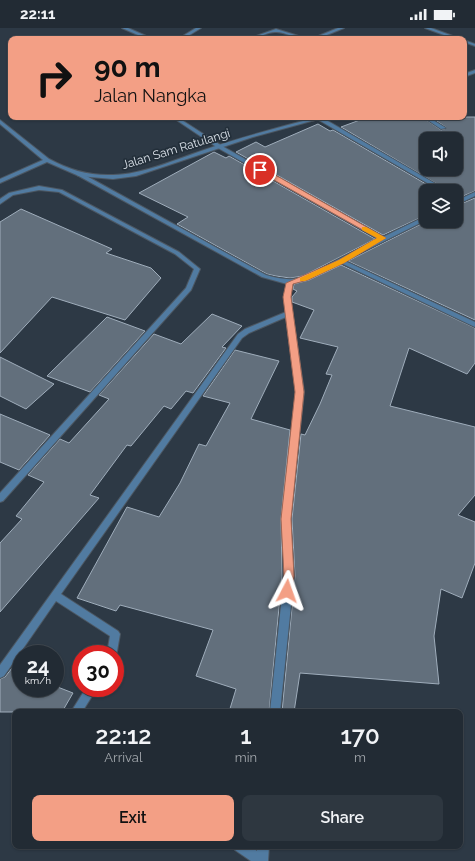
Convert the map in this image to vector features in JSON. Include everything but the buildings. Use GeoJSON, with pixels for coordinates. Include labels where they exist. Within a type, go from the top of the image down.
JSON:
{"type":"FeatureCollection","features":[{"type":"Feature","properties":{"kind":"street"},"geometry":{"type":"LineString","coordinates":[[124,28],[144,36]]}},
{"type":"Feature","properties":{"kind":"street"},"geometry":{"type":"LineString","coordinates":[[185,36],[199,28]]}},
{"type":"Feature","properties":{"kind":"street"},"geometry":{"type":"LineString","coordinates":[[321,36],[342,28]]}},
{"type":"Feature","properties":{"kind":"street"},"geometry":{"type":"LineString","coordinates":[[427,28],[450,36]]}},
{"type":"Feature","properties":{"kind":"street"},"geometry":{"type":"LineString","coordinates":[[259,36],[276,30],[295,36]]}},
{"type":"Feature","properties":{"kind":"street"},"geometry":{"type":"LineString","coordinates":[[179,120],[220,147],[382,238]]}},
{"type":"Feature","properties":{"kind":"street","name":"Jalan Sam Ratulangi"},"geometry":{"type":"LineString","coordinates":[[0,121],[47,160],[66,170],[79,174],[114,177],[136,174],[251,136],[313,120]]}},
{"type":"Feature","properties":{"kind":"street"},"geometry":{"type":"LineString","coordinates":[[325,120],[433,184]]}},
{"type":"Feature","properties":{"kind":"street"},"geometry":{"type":"LineString","coordinates":[[430,120],[443,128]]}},
{"type":"Feature","properties":{"kind":"street"},"geometry":{"type":"LineString","coordinates":[[0,181],[47,160]]}},
{"type":"Feature","properties":{"kind":"street"},"geometry":{"type":"LineString","coordinates":[[79,174],[264,276],[290,283],[306,278],[341,261],[382,238],[419,221]]}},
{"type":"Feature","properties":{"kind":"street"},"geometry":{"type":"LineString","coordinates":[[0,202],[11,194],[39,188],[60,191],[177,252],[197,269],[189,289],[2,494]]}},
{"type":"Feature","properties":{"kind":"street"},"geometry":{"type":"LineString","coordinates":[[463,199],[475,194]]}},
{"type":"Feature","properties":{"kind":"street"},"geometry":{"type":"LineString","coordinates":[[341,261],[475,325]]}},
{"type":"Feature","properties":{"kind":"street"},"geometry":{"type":"LineString","coordinates":[[275,709],[289,576],[286,519],[300,392],[287,297],[290,283]]}},
{"type":"Feature","properties":{"kind":"street"},"geometry":{"type":"LineString","coordinates":[[0,673],[240,336],[247,331],[290,313]]}},
{"type":"Feature","properties":{"kind":"street"},"geometry":{"type":"LineString","coordinates":[[56,596],[115,634],[113,645]]}},
{"type":"Feature","properties":{"kind":"street"},"geometry":{"type":"LineString","coordinates":[[78,709],[86,697]]}},
{"type":"Feature","properties":{"kind":"street"},"geometry":{"type":"LineString","coordinates":[[244,849],[262,861],[263,849]]}},
{"type":"Feature","properties":{"kind":"slow traffic"},"geometry":{"type":"LineString","coordinates":[[302,279],[341,261],[382,238],[364,228]]}},
{"type":"Feature","properties":{"kind":"route"},"geometry":{"type":"LineString","coordinates":[[260,170],[382,238],[341,261],[306,278],[290,283],[287,297],[300,392],[286,519],[289,576],[287,591]]}}]}
